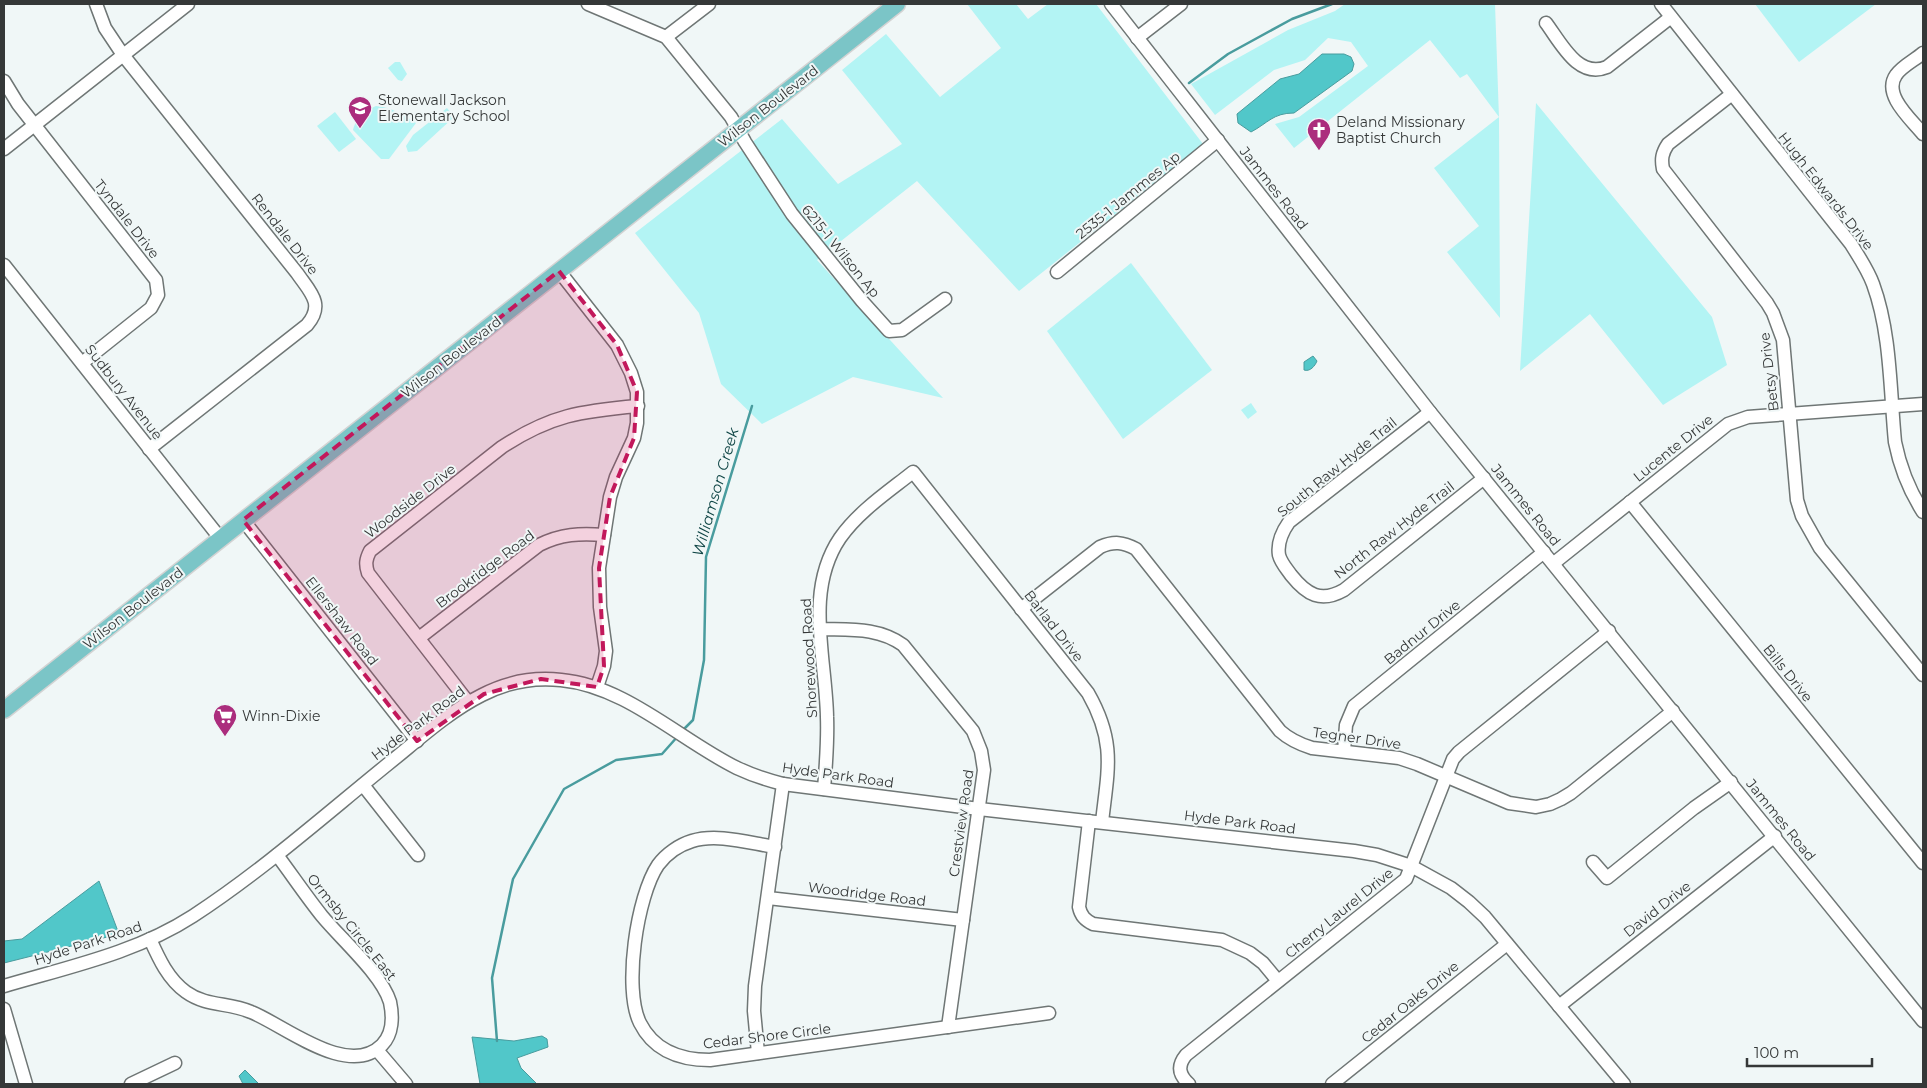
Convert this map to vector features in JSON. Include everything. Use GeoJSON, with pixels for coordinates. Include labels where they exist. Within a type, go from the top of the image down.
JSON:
{"type":"FeatureCollection","features":[{"type":"Feature","properties":{"kind":"main road","name":"Wilson Boulevard"},"geometry":{"type":"LineString","coordinates":[[4,710],[897,4]]}},
{"type":"Feature","properties":{"kind":"street","name":"Rendale Drive"},"geometry":{"type":"LineString","coordinates":[[96,4],[105,28],[123,55],[297,273],[316,303],[316,310],[307,325],[149,449]]}},
{"type":"Feature","properties":{"kind":"street"},"geometry":{"type":"LineString","coordinates":[[4,149],[188,4]]}},
{"type":"Feature","properties":{"kind":"street"},"geometry":{"type":"LineString","coordinates":[[588,4],[666,37],[731,117],[738,130]]}},
{"type":"Feature","properties":{"kind":"street"},"geometry":{"type":"LineString","coordinates":[[666,37],[709,4]]}},
{"type":"Feature","properties":{"kind":"street","name":"Jammes Road"},"geometry":{"type":"LineString","coordinates":[[1111,4],[1430,412],[1923,1021]]}},
{"type":"Feature","properties":{"kind":"street"},"geometry":{"type":"LineString","coordinates":[[1138,38],[1181,4]]}},
{"type":"Feature","properties":{"kind":"street","name":"Hugh Edwards Drive"},"geometry":{"type":"LineString","coordinates":[[1661,4],[1851,244],[1873,283],[1885,331],[1891,406],[1898,460],[1923,512]]}},
{"type":"Feature","properties":{"kind":"street"},"geometry":{"type":"LineString","coordinates":[[1546,23],[1575,62],[1584,68],[1599,70],[1607,67],[1671,17]]}},
{"type":"Feature","properties":{"kind":"street"},"geometry":{"type":"LineString","coordinates":[[1923,53],[1902,69],[1896,75],[1892,84],[1895,99],[1923,134]]}},
{"type":"Feature","properties":{"kind":"street","name":"Tyndale Drive"},"geometry":{"type":"LineString","coordinates":[[4,81],[34,125],[156,280],[158,296],[151,308],[82,362]]}},
{"type":"Feature","properties":{"kind":"street","name":"Betsy Drive"},"geometry":{"type":"LineString","coordinates":[[1732,94],[1668,144],[1663,152],[1661,161],[1663,169],[1667,177],[1773,313],[1783,340],[1797,500],[1811,534],[1820,548],[1923,675]]}},
{"type":"Feature","properties":{"kind":"street","name":"6215-1 Wilson Ap"},"geometry":{"type":"LineString","coordinates":[[738,130],[792,214],[862,301],[889,331],[902,330],[945,299]]}},
{"type":"Feature","properties":{"kind":"street","name":"2535-1 Jammes Ap"},"geometry":{"type":"LineString","coordinates":[[1057,272],[1218,140]]}},
{"type":"Feature","properties":{"kind":"street","name":"Sudbury Avenue"},"geometry":{"type":"LineString","coordinates":[[4,264],[220,538]]}},
{"type":"Feature","properties":{"kind":"street"},"geometry":{"type":"LineString","coordinates":[[559,271],[624,356],[636,392],[638,406],[634,438],[616,477],[610,497],[599,568],[599,588],[606,651],[604,666],[597,688]]}},
{"type":"Feature","properties":{"kind":"street","name":"Lucente Drive"},"geometry":{"type":"LineString","coordinates":[[1554,563],[1728,424],[1748,417],[1923,404]]}},
{"type":"Feature","properties":{"kind":"street","name":"Woodside Drive"},"geometry":{"type":"LineString","coordinates":[[468,702],[368,573],[365,566],[370,551],[502,447],[536,427],[560,417],[588,411],[638,406]]}},
{"type":"Feature","properties":{"kind":"street","name":"South Raw Hyde Trail"},"geometry":{"type":"LineString","coordinates":[[1295,580],[1279,556],[1282,533],[1289,522],[1430,412]]}},
{"type":"Feature","properties":{"kind":"street","name":"Barlad Drive"},"geometry":{"type":"LineString","coordinates":[[913,472],[1088,693],[1103,724],[1107,739],[1108,755],[1102,822]]}},
{"type":"Feature","properties":{"kind":"street","name":"Shorewood Road"},"geometry":{"type":"LineString","coordinates":[[824,789],[827,716],[820,629],[820,592],[823,573],[830,555],[840,539],[866,510],[913,472]]}},
{"type":"Feature","properties":{"kind":"street","name":"North Raw Hyde Trail"},"geometry":{"type":"LineString","coordinates":[[1295,580],[1305,590],[1314,595],[1327,597],[1336,595],[1484,478]]}},
{"type":"Feature","properties":{"kind":"street","name":"Bills Drive"},"geometry":{"type":"LineString","coordinates":[[1630,502],[1923,862]]}},
{"type":"Feature","properties":{"kind":"street","name":"Ellershaw Road"},"geometry":{"type":"LineString","coordinates":[[243,520],[417,741]]}},
{"type":"Feature","properties":{"kind":"street","name":"Brookridge Road"},"geometry":{"type":"LineString","coordinates":[[419,638],[539,544],[561,536],[580,533],[604,535]]}},
{"type":"Feature","properties":{"kind":"street","name":"Tegner Drive"},"geometry":{"type":"LineString","coordinates":[[1021,609],[1100,547],[1118,542],[1128,544],[1136,550],[1280,732],[1299,744],[1312,748],[1399,758],[1509,803],[1536,807],[1550,804],[1571,793],[1673,711]]}},
{"type":"Feature","properties":{"kind":"street","name":"Badnur Drive"},"geometry":{"type":"LineString","coordinates":[[1344,751],[1346,726],[1354,706],[1544,552]]}},
{"type":"Feature","properties":{"kind":"street","name":"Crestview Road"},"geometry":{"type":"LineString","coordinates":[[820,629],[866,630],[894,639],[911,652],[973,731],[978,741],[984,770],[948,1027]]}},
{"type":"Feature","properties":{"kind":"street","name":"Cherry Laurel Drive"},"geometry":{"type":"LineString","coordinates":[[1189,1084],[1179,1070],[1180,1062],[1186,1055],[1406,879],[1453,759],[1459,752],[1609,631]]}},
{"type":"Feature","properties":{"kind":"street","name":"Hyde Park Road"},"geometry":{"type":"LineString","coordinates":[[4,986],[125,950],[194,915],[277,855],[468,702],[497,688],[523,681],[559,679],[597,688],[634,706],[737,768],[783,784],[979,809],[1354,851],[1411,866],[1451,888],[1485,917],[1624,1084]]}},
{"type":"Feature","properties":{"kind":"street"},"geometry":{"type":"LineString","coordinates":[[1593,862],[1607,878],[1694,808],[1731,782]]}},
{"type":"Feature","properties":{"kind":"street"},"geometry":{"type":"LineString","coordinates":[[758,1053],[754,1011],[755,986],[783,784]]}},
{"type":"Feature","properties":{"kind":"street"},"geometry":{"type":"LineString","coordinates":[[363,785],[418,855]]}},
{"type":"Feature","properties":{"kind":"street"},"geometry":{"type":"LineString","coordinates":[[1088,820],[1078,907],[1086,921],[1093,924],[1222,940],[1250,952],[1263,963],[1278,981]]}},
{"type":"Feature","properties":{"kind":"street","name":"David Drive"},"geometry":{"type":"LineString","coordinates":[[1559,1006],[1775,836]]}},
{"type":"Feature","properties":{"kind":"street","name":"Cedar Shore Circle"},"geometry":{"type":"LineString","coordinates":[[775,846],[706,838],[692,841],[669,854],[659,863],[652,875],[643,901],[634,946],[632,985],[634,1006],[640,1023],[649,1037],[658,1046],[674,1055],[695,1060],[1048,1013]]}},
{"type":"Feature","properties":{"kind":"street","name":"Ormsby Circle East"},"geometry":{"type":"LineString","coordinates":[[277,855],[323,917],[384,987],[390,1002],[391,1024],[386,1041],[377,1050]]}},
{"type":"Feature","properties":{"kind":"street","name":"Woodridge Road"},"geometry":{"type":"LineString","coordinates":[[768,898],[963,920]]}},
{"type":"Feature","properties":{"kind":"street"},"geometry":{"type":"LineString","coordinates":[[150,939],[167,973],[186,992],[199,1000],[209,1004],[240,1008],[251,1012],[298,1038],[339,1054],[359,1056],[377,1050],[406,1084]]}},
{"type":"Feature","properties":{"kind":"street","name":"Cedar Oaks Drive"},"geometry":{"type":"LineString","coordinates":[[1332,1084],[1507,944]]}},
{"type":"Feature","properties":{"kind":"street"},"geometry":{"type":"LineString","coordinates":[[4,1009],[26,1084]]}},
{"type":"Feature","properties":{"kind":"street"},"geometry":{"type":"LineString","coordinates":[[131,1084],[155,1079],[175,1063]]}},
{"type":"Feature","properties":{"kind":"highlighted area"},"geometry":{"type":"Polygon","coordinates":[[[559,271],[617,345],[637,392],[634,438],[610,497],[599,568],[604,666],[597,687],[541,679],[484,694],[417,741],[243,520],[559,271]]]}},
{"type":"Feature","properties":{"kind":"shaded area"},"geometry":{"type":"Polygon","coordinates":[[[967,4],[1016,4],[1028,19],[1048,4],[1096,4],[1203,144],[1019,291],[917,181],[817,260],[943,398],[853,377],[762,424],[721,384],[699,313],[635,233],[782,119],[838,184],[902,144],[842,70],[886,34],[940,97],[1001,48],[967,4]]]}},
{"type":"Feature","properties":{"kind":"shaded area"},"geometry":{"type":"Polygon","coordinates":[[[1345,4],[1495,4],[1499,117],[1467,74],[1460,78],[1430,40],[1294,148],[1275,124],[1299,117],[1368,66],[1351,42],[1328,38],[1305,60],[1274,70],[1215,115],[1191,84],[1288,30],[1335,11],[1345,4]]]}},
{"type":"Feature","properties":{"kind":"shaded area"},"geometry":{"type":"Polygon","coordinates":[[[1755,4],[1876,4],[1799,62],[1755,4]]]}},
{"type":"Feature","properties":{"kind":"shaded area"},"geometry":{"type":"Polygon","coordinates":[[[1322,54],[1344,54],[1351,57],[1354,64],[1352,71],[1294,113],[1287,113],[1276,117],[1251,132],[1238,123],[1237,114],[1280,79],[1299,74],[1322,54]]]}},
{"type":"Feature","properties":{"kind":"shaded area"},"geometry":{"type":"Polygon","coordinates":[[[395,62],[400,62],[407,74],[402,81],[398,80],[388,68],[395,62]]]}},
{"type":"Feature","properties":{"kind":"shaded area"},"geometry":{"type":"Polygon","coordinates":[[[1536,103],[1712,317],[1727,365],[1663,405],[1590,314],[1520,371],[1536,103]]]}},
{"type":"Feature","properties":{"kind":"shaded area"},"geometry":{"type":"Polygon","coordinates":[[[376,106],[402,114],[416,123],[389,159],[381,159],[353,130],[356,121],[361,115],[376,106]]]}},
{"type":"Feature","properties":{"kind":"shaded area"},"geometry":{"type":"Polygon","coordinates":[[[447,108],[454,117],[417,151],[408,152],[406,146],[413,135],[447,108]]]}},
{"type":"Feature","properties":{"kind":"shaded area"},"geometry":{"type":"Polygon","coordinates":[[[335,112],[356,139],[339,152],[317,126],[335,112]]]}},
{"type":"Feature","properties":{"kind":"shaded area"},"geometry":{"type":"Polygon","coordinates":[[[1499,117],[1500,318],[1447,252],[1479,226],[1434,168],[1499,117]]]}},
{"type":"Feature","properties":{"kind":"shaded area"},"geometry":{"type":"Polygon","coordinates":[[[1131,263],[1212,370],[1123,439],[1047,331],[1131,263]]]}},
{"type":"Feature","properties":{"kind":"shaded area"},"geometry":{"type":"Polygon","coordinates":[[[1313,356],[1317,361],[1315,365],[1310,369],[1304,370],[1304,362],[1313,356]]]}},
{"type":"Feature","properties":{"kind":"shaded area"},"geometry":{"type":"Polygon","coordinates":[[[1251,403],[1257,412],[1248,419],[1241,410],[1251,403]]]}},
{"type":"Feature","properties":{"kind":"shaded area"},"geometry":{"type":"Polygon","coordinates":[[[99,881],[119,934],[4,963],[4,941],[22,939],[99,881]]]}},
{"type":"Feature","properties":{"kind":"shaded area"},"geometry":{"type":"Polygon","coordinates":[[[542,1036],[547,1039],[548,1047],[517,1058],[521,1068],[537,1084],[480,1084],[472,1037],[514,1041],[542,1036]]]}},
{"type":"Feature","properties":{"kind":"shaded area"},"geometry":{"type":"Polygon","coordinates":[[[245,1070],[259,1084],[243,1084],[239,1076],[245,1070]]]}},
{"type":"Feature","properties":{"kind":"waterway","name":"Williamson Creek"},"geometry":{"type":"LineString","coordinates":[[1189,83],[1228,54],[1292,19],[1332,4]]}},
{"type":"Feature","properties":{"kind":"waterway","name":"Williamson Creek"},"geometry":{"type":"LineString","coordinates":[[683,730],[693,720],[704,660],[706,557],[752,406]]}},
{"type":"Feature","properties":{"kind":"waterway","name":"Williamson Creek"},"geometry":{"type":"LineString","coordinates":[[497,1041],[492,978],[513,879],[564,789],[616,760],[662,754],[678,736]]}},
{"type":"Feature","properties":{"kind":"place","name":"Stonewall Jackson Elementary School"},"geometry":{"type":"Point","coordinates":[360,129]}},
{"type":"Feature","properties":{"kind":"place","name":"Deland Missionary Baptist Church"},"geometry":{"type":"Point","coordinates":[1319,151]}},
{"type":"Feature","properties":{"kind":"place","name":"Winn-Dixie"},"geometry":{"type":"Point","coordinates":[225,737]}}]}
